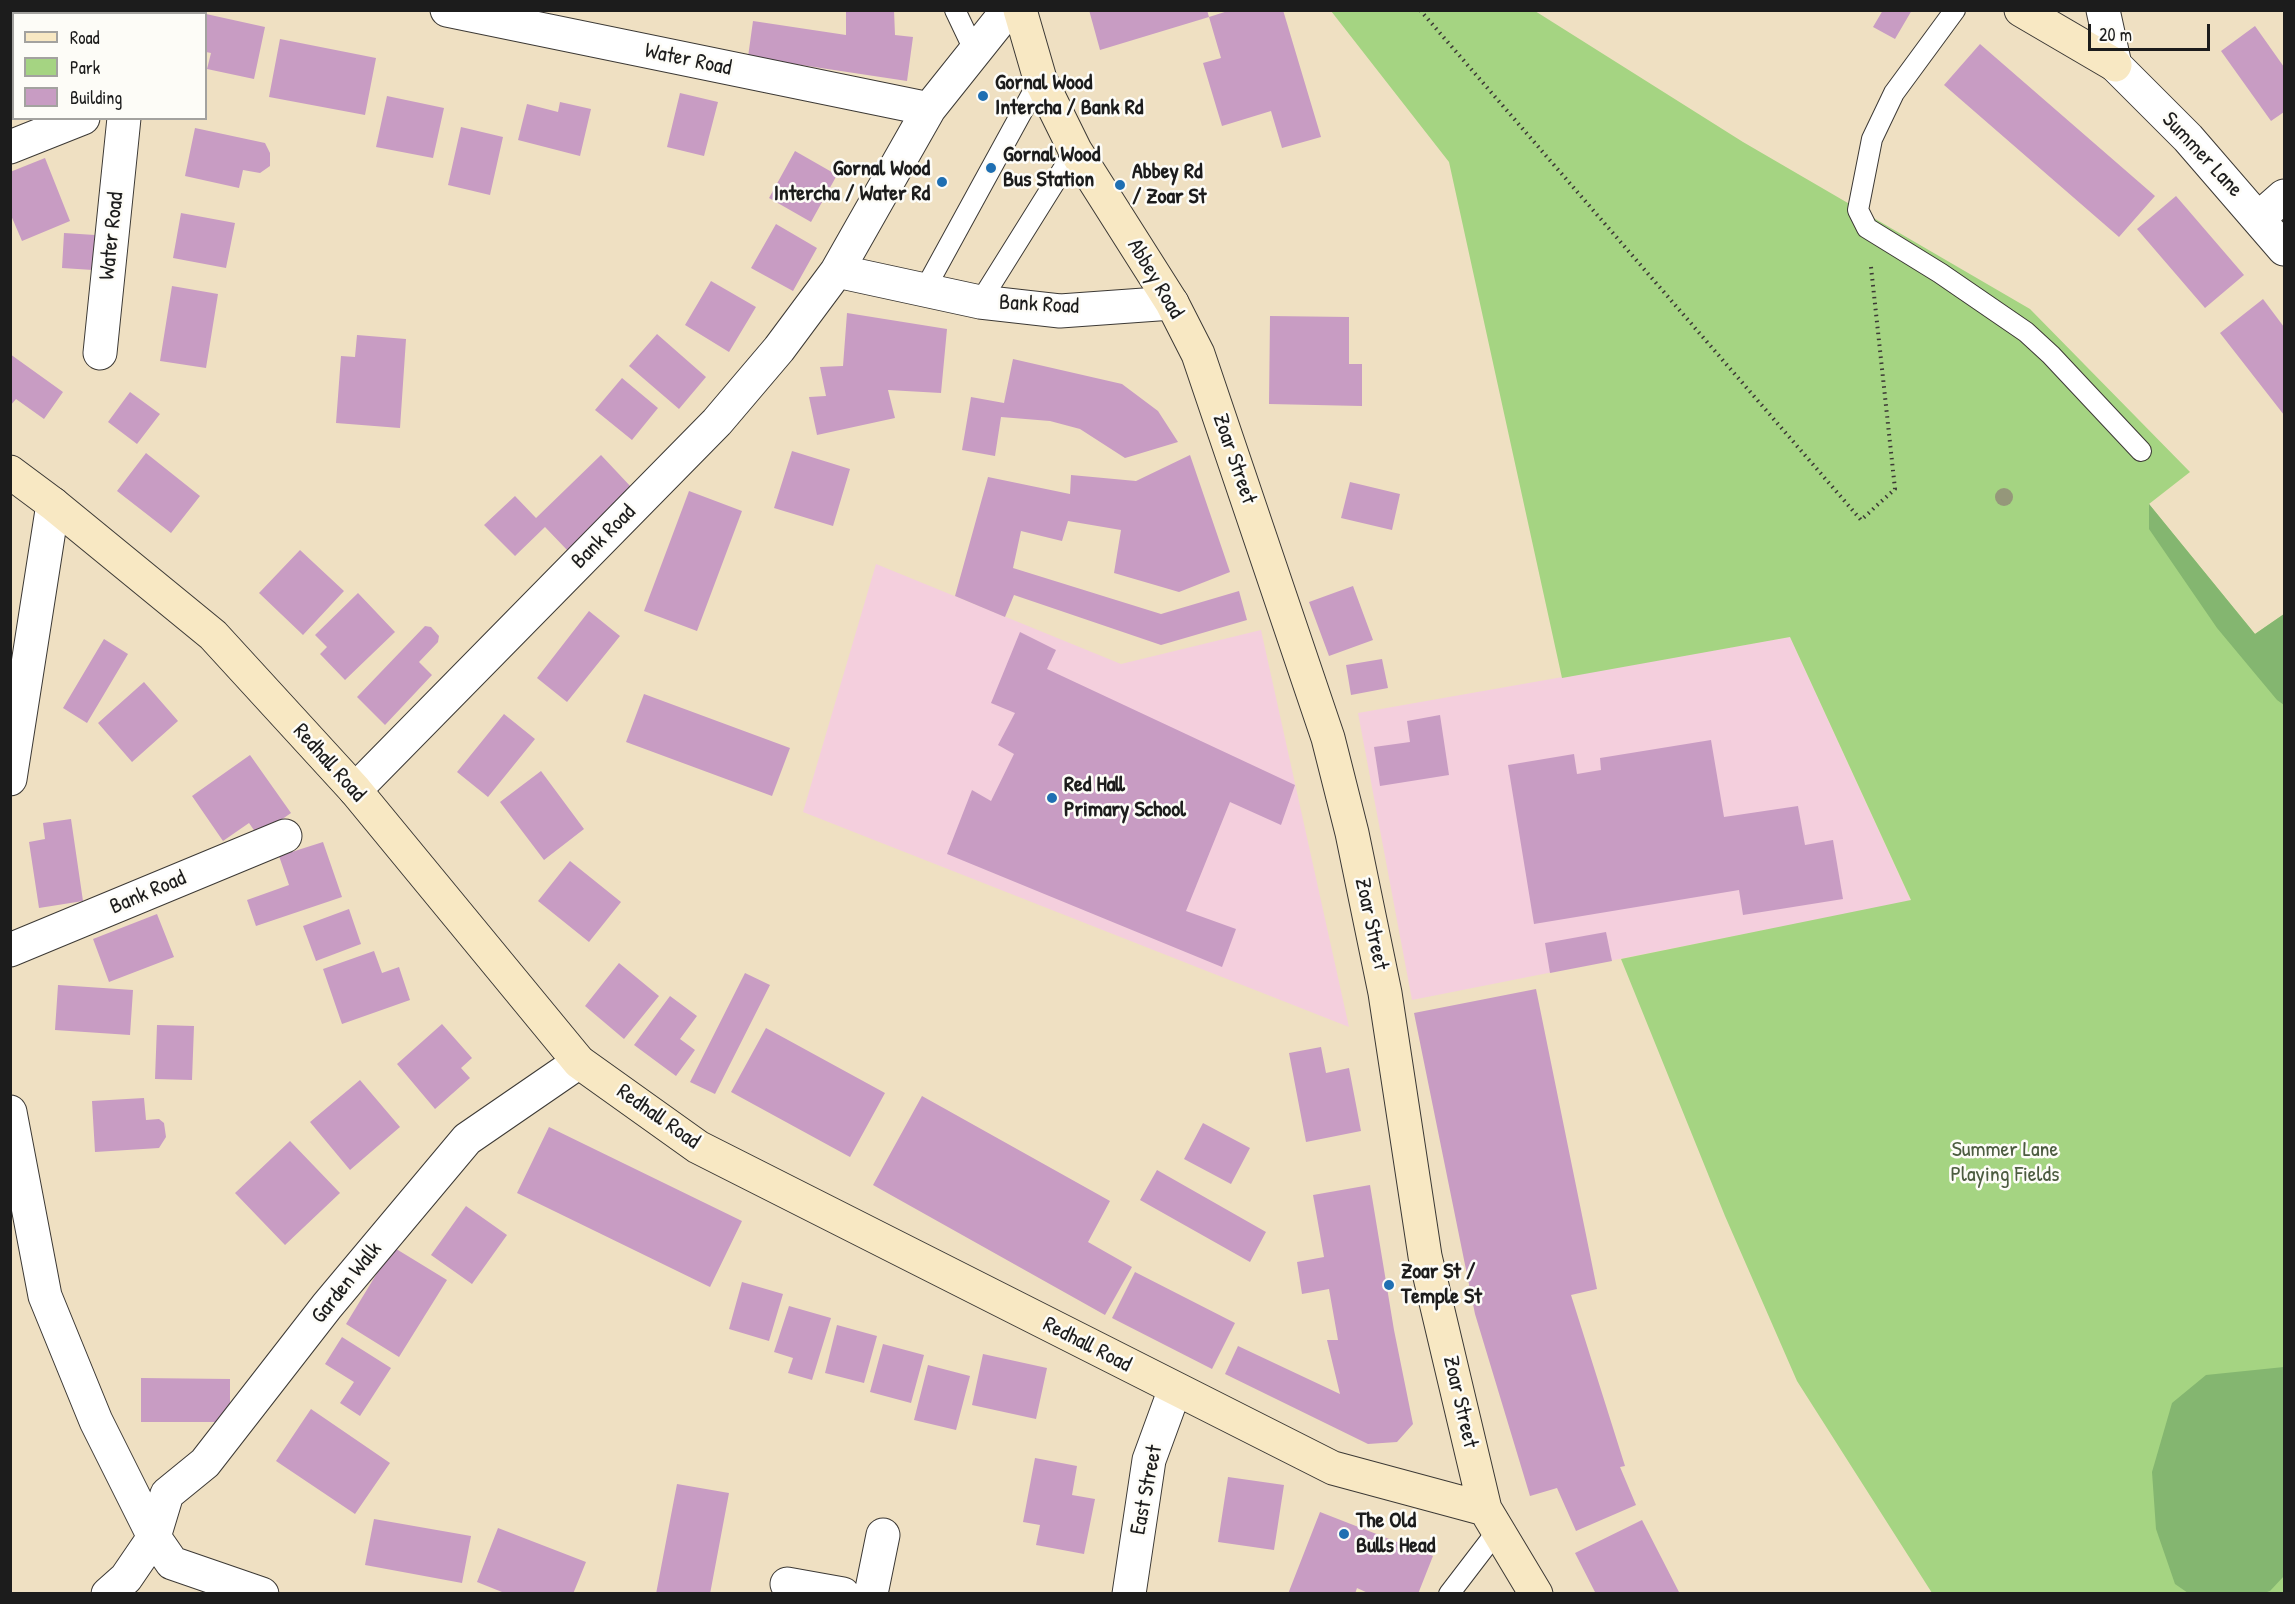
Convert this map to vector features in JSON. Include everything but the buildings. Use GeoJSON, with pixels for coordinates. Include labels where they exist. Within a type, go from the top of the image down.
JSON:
{"type":"FeatureCollection","features":[{"type":"Feature","properties":{"kind":"street","name":"Water Road"},"geometry":{"type":"LineString","coordinates":[[447,10],[928,109]]}},
{"type":"Feature","properties":{"kind":"street","name":"Bank Road"},"geometry":{"type":"LineString","coordinates":[[355,790],[717,422],[779,349],[837,271],[928,109],[1008,10]]}},
{"type":"Feature","properties":{"kind":"street","name":"Abbey Road"},"geometry":{"type":"LineString","coordinates":[[1020,10],[1040,79],[1075,150],[1172,303],[1198,354]]}},
{"type":"Feature","properties":{"kind":"street"},"geometry":{"type":"LineString","coordinates":[[2021,10],[2115,65]]}},
{"type":"Feature","properties":{"kind":"street"},"geometry":{"type":"LineString","coordinates":[[2103,10],[2115,65]]}},
{"type":"Feature","properties":{"kind":"street","name":"Summer Lane"},"geometry":{"type":"LineString","coordinates":[[2115,65],[2188,138],[2284,249]]}},
{"type":"Feature","properties":{"kind":"street"},"geometry":{"type":"LineString","coordinates":[[10,147],[78,120]]}},
{"type":"Feature","properties":{"kind":"street","name":"Water Road"},"geometry":{"type":"LineString","coordinates":[[100,353],[124,120]]}},
{"type":"Feature","properties":{"kind":"street"},"geometry":{"type":"LineString","coordinates":[[2259,218],[2284,196]]}},
{"type":"Feature","properties":{"kind":"street","name":"Bank Road"},"geometry":{"type":"LineString","coordinates":[[837,271],[980,302],[1060,311],[1172,303]]}},
{"type":"Feature","properties":{"kind":"street","name":"Zoar Street"},"geometry":{"type":"LineString","coordinates":[[1198,354],[1328,738],[1352,833],[1385,993],[1425,1256],[1491,1520],[1536,1593]]}},
{"type":"Feature","properties":{"kind":"street","name":"Redhall Road"},"geometry":{"type":"LineString","coordinates":[[10,472],[53,504],[213,635],[355,790],[579,1062],[698,1147],[1332,1468],[1491,1520]]}},
{"type":"Feature","properties":{"kind":"street"},"geometry":{"type":"LineString","coordinates":[[10,779],[53,504]]}},
{"type":"Feature","properties":{"kind":"street","name":"Bank Road"},"geometry":{"type":"LineString","coordinates":[[10,950],[285,836]]}},
{"type":"Feature","properties":{"kind":"street","name":"Garden Walk"},"geometry":{"type":"LineString","coordinates":[[108,1593],[126,1578],[154,1537],[167,1494],[205,1463],[327,1306],[467,1139],[579,1062]]}},
{"type":"Feature","properties":{"kind":"street"},"geometry":{"type":"LineString","coordinates":[[10,1112],[45,1296],[96,1421],[154,1537],[172,1563],[262,1593]]}},
{"type":"Feature","properties":{"kind":"street","name":"East Street"},"geometry":{"type":"LineString","coordinates":[[1129,1593],[1149,1460],[1175,1389]]}},
{"type":"Feature","properties":{"kind":"street"},"geometry":{"type":"LineString","coordinates":[[871,1593],[883,1535]]}},
{"type":"Feature","properties":{"kind":"street"},"geometry":{"type":"LineString","coordinates":[[787,1584],[843,1593]]}},
{"type":"Feature","properties":{"kind":"lane"},"geometry":{"type":"LineString","coordinates":[[955,10],[975,52]]}},
{"type":"Feature","properties":{"kind":"lane"},"geometry":{"type":"LineString","coordinates":[[1956,10],[1894,93],[1872,139],[1858,210],[1867,228],[1940,273],[2026,332],[2051,355],[2141,451]]}},
{"type":"Feature","properties":{"kind":"lane"},"geometry":{"type":"LineString","coordinates":[[925,289],[1040,79]]}},
{"type":"Feature","properties":{"kind":"lane"},"geometry":{"type":"LineString","coordinates":[[980,302],[1075,150]]}},
{"type":"Feature","properties":{"kind":"lane"},"geometry":{"type":"LineString","coordinates":[[1449,1593],[1491,1520]]}},
{"type":"Feature","properties":{"kind":"path"},"geometry":{"type":"LineString","coordinates":[[1420,10],[1861,520],[1895,489],[1867,228]]}},
{"type":"Feature","properties":{"kind":"shaded area","name":"Red Hall Primary School"},"geometry":{"type":"Polygon","coordinates":[[[876,564],[1121,664],[1261,630],[1349,1027],[803,812],[876,564]]]}},
{"type":"Feature","properties":{"kind":"shaded area"},"geometry":{"type":"Polygon","coordinates":[[[1790,637],[1911,901],[1412,1000],[1358,713],[1790,637]]]}},
{"type":"Feature","properties":{"kind":"green space","name":"Summer Lane Playing Fields"},"geometry":{"type":"Polygon","coordinates":[[[1331,11],[1535,11],[1743,142],[2030,309],[2190,472],[2149,504],[2255,634],[2284,614],[2284,1593],[1932,1593],[1797,1381],[1725,1216],[1621,959],[1911,900],[1790,637],[1562,678],[1449,162],[1331,11]]]}},
{"type":"Feature","properties":{"kind":"green space"},"geometry":{"type":"Polygon","coordinates":[[[2149,504],[2255,634],[2284,614],[2284,705],[2277,700],[2217,628],[2149,529],[2149,504]]]}},
{"type":"Feature","properties":{"kind":"green space"},"geometry":{"type":"Polygon","coordinates":[[[2284,1367],[2284,1576],[2270,1591],[2264,1593],[2188,1593],[2175,1584],[2156,1529],[2152,1472],[2172,1403],[2206,1375],[2284,1367]]]}},
{"type":"Feature","properties":{"kind":"place","name":"Gornal Wood Intercha / Bank Rd"},"geometry":{"type":"Point","coordinates":[983,96]}},
{"type":"Feature","properties":{"kind":"place","name":"Gornal Wood Bus Station"},"geometry":{"type":"Point","coordinates":[991,168]}},
{"type":"Feature","properties":{"kind":"place","name":"Gornal Wood Intercha / Water Rd"},"geometry":{"type":"Point","coordinates":[942,182]}},
{"type":"Feature","properties":{"kind":"place","name":"Abbey Rd / Zoar St"},"geometry":{"type":"Point","coordinates":[1120,185]}},
{"type":"Feature","properties":{"kind":"place","name":"Red Hall Primary School"},"geometry":{"type":"Point","coordinates":[1052,798]}},
{"type":"Feature","properties":{"kind":"place","name":"Zoar St / Temple St"},"geometry":{"type":"Point","coordinates":[1389,1285]}},
{"type":"Feature","properties":{"kind":"place","name":"The Old Bulls Head"},"geometry":{"type":"Point","coordinates":[1344,1534]}}]}
